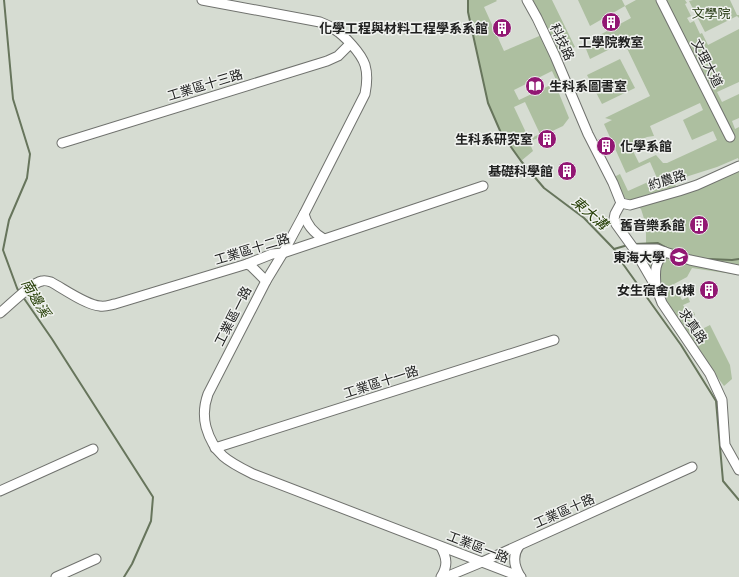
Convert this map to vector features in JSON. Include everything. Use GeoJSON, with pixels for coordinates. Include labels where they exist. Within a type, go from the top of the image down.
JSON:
{"type":"FeatureCollection","features":[{"type":"Feature","properties":{"kind":"street","name":"工業區一路"},"geometry":{"type":"LineString","coordinates":[[202,0],[320,22],[334,28],[360,56],[367,76],[365,94],[304,214],[266,281],[208,394],[205,402],[204,417],[210,440],[220,454],[253,474],[521,577]]}},
{"type":"Feature","properties":{"kind":"street","name":"科技路"},"geometry":{"type":"LineString","coordinates":[[527,0],[555,56],[588,134],[613,183],[621,203]]}},
{"type":"Feature","properties":{"kind":"street","name":"文理大道"},"geometry":{"type":"LineString","coordinates":[[661,0],[730,137]]}},
{"type":"Feature","properties":{"kind":"street","name":"工業區十三路"},"geometry":{"type":"LineString","coordinates":[[62,143],[326,61],[338,56],[350,44]]}},
{"type":"Feature","properties":{"kind":"street","name":"約農路"},"geometry":{"type":"LineString","coordinates":[[621,203],[630,205],[698,185],[739,166]]}},
{"type":"Feature","properties":{"kind":"street","name":"工業區十二路"},"geometry":{"type":"LineString","coordinates":[[3,311],[32,286],[42,281],[51,282],[94,305],[105,306],[115,304],[247,264],[272,254],[283,253],[483,186]]}},
{"type":"Feature","properties":{"kind":"street","name":"求真路"},"geometry":{"type":"LineString","coordinates":[[621,203],[615,214],[614,219],[616,224],[625,235],[656,287],[662,303],[710,374],[722,400],[725,445],[739,470]]}},
{"type":"Feature","properties":{"kind":"street"},"geometry":{"type":"LineString","coordinates":[[304,214],[311,230],[324,239]]}},
{"type":"Feature","properties":{"kind":"street"},"geometry":{"type":"LineString","coordinates":[[631,246],[657,249],[690,260],[739,270]]}},
{"type":"Feature","properties":{"kind":"street"},"geometry":{"type":"LineString","coordinates":[[656,287],[656,266],[665,252]]}},
{"type":"Feature","properties":{"kind":"street"},"geometry":{"type":"LineString","coordinates":[[247,264],[266,281]]}},
{"type":"Feature","properties":{"kind":"street","name":"工業區十一路"},"geometry":{"type":"LineString","coordinates":[[215,448],[554,340]]}},
{"type":"Feature","properties":{"kind":"street"},"geometry":{"type":"LineString","coordinates":[[0,491],[93,449]]}},
{"type":"Feature","properties":{"kind":"street","name":"工業區十路"},"geometry":{"type":"LineString","coordinates":[[446,577],[519,546],[692,467]]}},
{"type":"Feature","properties":{"kind":"street"},"geometry":{"type":"LineString","coordinates":[[519,546],[514,556],[517,571],[521,577]]}},
{"type":"Feature","properties":{"kind":"street"},"geometry":{"type":"LineString","coordinates":[[441,547],[446,564],[442,577]]}},
{"type":"Feature","properties":{"kind":"street"},"geometry":{"type":"LineString","coordinates":[[56,577],[96,559]]}},
{"type":"Feature","properties":{"kind":"shaded area"},"geometry":{"type":"Polygon","coordinates":[[[0,0],[739,0],[739,577],[0,577],[0,0]]]}},
{"type":"Feature","properties":{"kind":"green space"},"geometry":{"type":"Polygon","coordinates":[[[468,0],[497,1],[484,7],[504,51],[544,34],[527,0],[552,0],[575,47],[555,56],[566,81],[556,86],[569,118],[563,126],[529,142],[533,151],[521,161],[501,133],[488,103],[468,12],[468,0]],[[552,71],[514,90],[519,100],[557,82],[552,71]],[[525,102],[514,107],[529,139],[540,134],[525,102]]]}},
{"type":"Feature","properties":{"kind":"green space"},"geometry":{"type":"Polygon","coordinates":[[[578,0],[622,0],[625,6],[590,26],[578,0]]]}},
{"type":"Feature","properties":{"kind":"green space"},"geometry":{"type":"Polygon","coordinates":[[[636,0],[685,0],[687,3],[685,4],[691,16],[687,18],[690,23],[694,21],[700,34],[702,33],[708,45],[739,29],[739,82],[717,92],[722,102],[739,94],[739,118],[732,121],[735,129],[739,127],[739,161],[739,275],[692,268],[687,277],[674,284],[682,300],[688,297],[690,302],[683,305],[688,314],[694,312],[695,315],[689,318],[696,332],[710,325],[730,365],[732,379],[724,386],[662,298],[646,264],[646,225],[641,209],[624,197],[612,178],[620,174],[628,191],[657,178],[650,162],[626,173],[604,124],[612,120],[605,118],[650,96],[624,42],[590,59],[586,49],[596,37],[631,18],[625,6],[636,0]],[[700,103],[650,126],[654,136],[647,137],[630,145],[639,163],[656,155],[663,163],[667,163],[717,140],[713,131],[692,140],[683,120],[703,110],[700,103]],[[738,158],[717,167],[673,181],[678,190],[730,169],[739,161],[738,158]]]}},
{"type":"Feature","properties":{"kind":"green space","name":"文學院"},"geometry":{"type":"Polygon","coordinates":[[[730,0],[737,15],[739,15],[739,18],[737,16],[705,32],[689,1],[730,0]]]}},
{"type":"Feature","properties":{"kind":"green space"},"geometry":{"type":"Polygon","coordinates":[[[620,59],[635,88],[602,104],[587,75],[620,59]]]}},
{"type":"Feature","properties":{"kind":"waterway","name":"南邊溪"},"geometry":{"type":"LineString","coordinates":[[4,0],[13,99],[30,154],[27,178],[9,220],[3,250],[19,292]]}},
{"type":"Feature","properties":{"kind":"waterway","name":"東大溝"},"geometry":{"type":"LineString","coordinates":[[468,0],[468,12],[488,103],[501,133],[521,161],[544,188],[584,218],[614,249],[623,264],[681,345],[716,401],[723,481],[739,500]]}},
{"type":"Feature","properties":{"kind":"waterway"},"geometry":{"type":"LineString","coordinates":[[635,244],[658,243],[667,248]]}},
{"type":"Feature","properties":{"kind":"waterway"},"geometry":{"type":"LineString","coordinates":[[614,249],[628,245]]}},
{"type":"Feature","properties":{"kind":"waterway"},"geometry":{"type":"LineString","coordinates":[[708,259],[739,259]]}},
{"type":"Feature","properties":{"kind":"waterway","name":"南邊溪"},"geometry":{"type":"LineString","coordinates":[[23,297],[52,339],[153,497],[151,521],[132,564],[124,577]]}},
{"type":"Feature","properties":{"kind":"place","name":"工學院教室"},"geometry":{"type":"Point","coordinates":[611,22]}},
{"type":"Feature","properties":{"kind":"place","name":"化學工程與材料工程學系系館"},"geometry":{"type":"Point","coordinates":[502,28]}},
{"type":"Feature","properties":{"kind":"place","name":"生科系圖書室"},"geometry":{"type":"Point","coordinates":[535,86]}},
{"type":"Feature","properties":{"kind":"place","name":"生科系研究室"},"geometry":{"type":"Point","coordinates":[547,139]}},
{"type":"Feature","properties":{"kind":"place","name":"化學系館"},"geometry":{"type":"Point","coordinates":[606,146]}},
{"type":"Feature","properties":{"kind":"place","name":"基礎科學館"},"geometry":{"type":"Point","coordinates":[567,171]}},
{"type":"Feature","properties":{"kind":"place","name":"舊音樂系館"},"geometry":{"type":"Point","coordinates":[699,225]}},
{"type":"Feature","properties":{"kind":"place","name":"東海大學"},"geometry":{"type":"Point","coordinates":[679,257]}},
{"type":"Feature","properties":{"kind":"place","name":"女生宿舍16棟"},"geometry":{"type":"Point","coordinates":[709,290]}}]}
